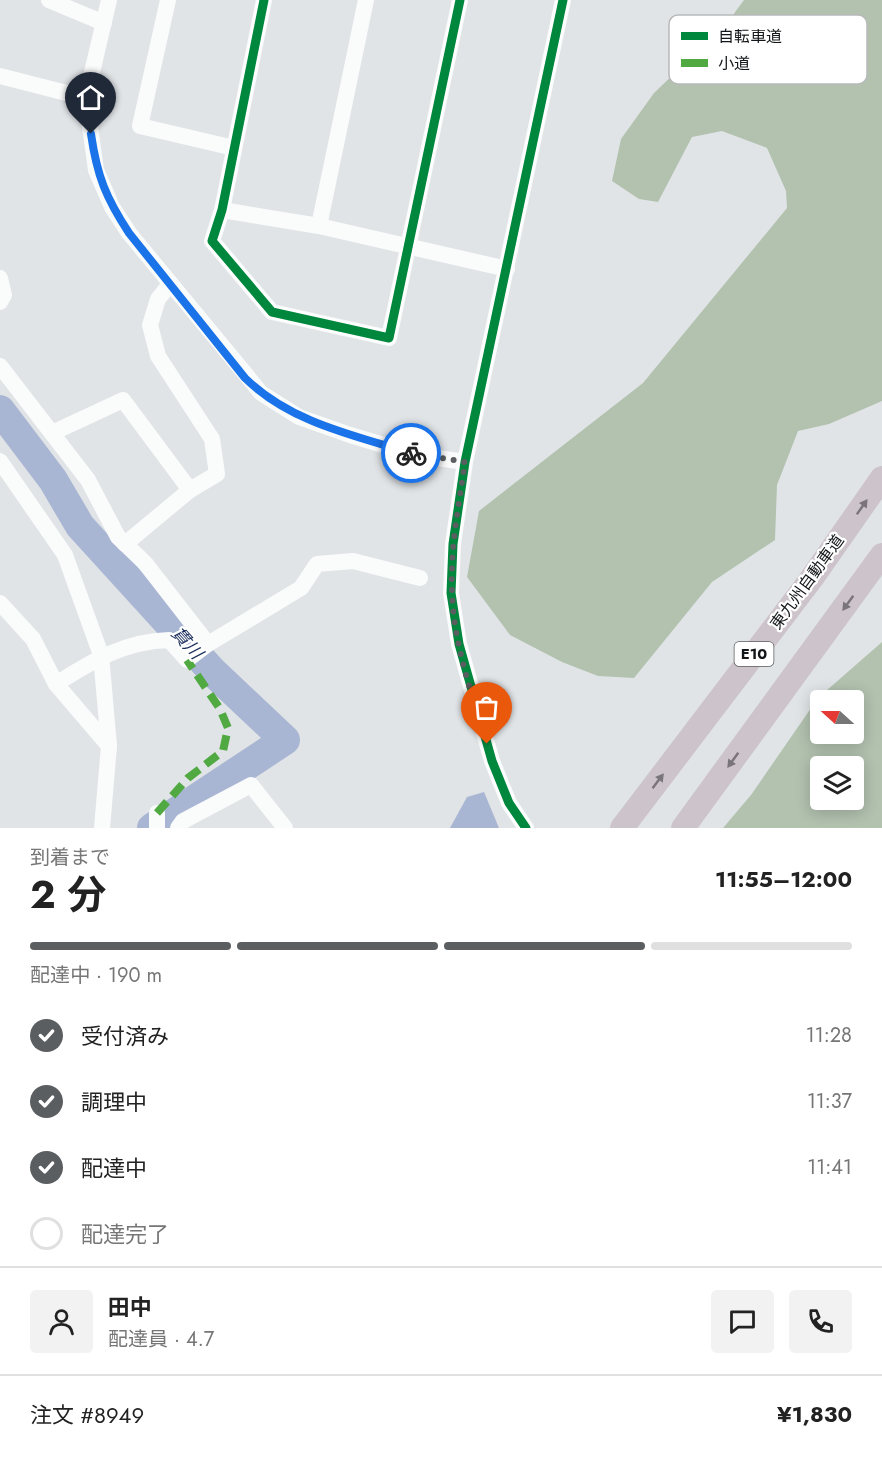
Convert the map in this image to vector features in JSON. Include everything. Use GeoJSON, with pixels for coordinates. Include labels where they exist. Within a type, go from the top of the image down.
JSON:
{"type":"FeatureCollection","features":[{"type":"Feature","properties":{"kind":"highway","name":"東九州自動車道"},"geometry":{"type":"LineString","coordinates":[[622,828],[812,578],[882,478]]}},
{"type":"Feature","properties":{"kind":"highway","name":"E10"},"geometry":{"type":"LineString","coordinates":[[682,828],[882,555]]}},
{"type":"Feature","properties":{"kind":"street"},"geometry":{"type":"LineString","coordinates":[[49,0],[104,23]]}},
{"type":"Feature","properties":{"kind":"street"},"geometry":{"type":"LineString","coordinates":[[110,0],[86,98],[96,170],[112,207],[170,284],[245,378],[261,393],[299,417],[417,455],[465,462]]}},
{"type":"Feature","properties":{"kind":"street"},"geometry":{"type":"LineString","coordinates":[[168,0],[140,126],[234,148]]}},
{"type":"Feature","properties":{"kind":"street"},"geometry":{"type":"LineString","coordinates":[[264,0],[222,210],[212,241],[272,312],[389,338],[460,0]]}},
{"type":"Feature","properties":{"kind":"street"},"geometry":{"type":"LineString","coordinates":[[319,226],[366,0]]}},
{"type":"Feature","properties":{"kind":"street"},"geometry":{"type":"LineString","coordinates":[[525,828],[508,803],[492,761],[459,644],[452,592],[453,544],[465,462],[563,0]]}},
{"type":"Feature","properties":{"kind":"street"},"geometry":{"type":"LineString","coordinates":[[0,76],[86,98]]}},
{"type":"Feature","properties":{"kind":"street"},"geometry":{"type":"LineString","coordinates":[[222,210],[319,226],[507,269]]}},
{"type":"Feature","properties":{"kind":"street"},"geometry":{"type":"LineString","coordinates":[[0,278],[4,295],[0,302]]}},
{"type":"Feature","properties":{"kind":"street"},"geometry":{"type":"LineString","coordinates":[[125,544],[190,490],[217,474],[212,440],[158,356],[150,324],[158,299],[170,284]]}},
{"type":"Feature","properties":{"kind":"street"},"geometry":{"type":"LineString","coordinates":[[0,366],[88,480],[118,537],[145,563],[201,649]]}},
{"type":"Feature","properties":{"kind":"street"},"geometry":{"type":"LineString","coordinates":[[52,433],[123,400],[190,490]]}},
{"type":"Feature","properties":{"kind":"street"},"geometry":{"type":"LineString","coordinates":[[0,461],[65,555],[104,655],[109,746],[102,828]]}},
{"type":"Feature","properties":{"kind":"street"},"geometry":{"type":"LineString","coordinates":[[56,684],[104,655],[155,640],[169,640],[187,660],[201,649],[302,588],[317,564],[353,561],[420,578]]}},
{"type":"Feature","properties":{"kind":"street"},"geometry":{"type":"LineString","coordinates":[[0,603],[33,639],[56,684],[109,746]]}},
{"type":"Feature","properties":{"kind":"street"},"geometry":{"type":"LineString","coordinates":[[178,828],[183,821],[251,785],[285,828]]}},
{"type":"Feature","properties":{"kind":"green space"},"geometry":{"type":"Polygon","coordinates":[[[744,0],[882,0],[882,401],[829,424],[798,431],[777,485],[775,540],[712,582],[634,678],[598,676],[562,662],[510,635],[467,577],[479,511],[643,383],[787,208],[786,191],[767,148],[722,131],[692,137],[658,202],[639,199],[612,181],[621,139],[654,93],[669,79],[669,84],[867,84],[867,15],[733,15],[744,0]]]}},
{"type":"Feature","properties":{"kind":"green space"},"geometry":{"type":"Polygon","coordinates":[[[882,642],[882,828],[723,828],[751,795],[810,710],[810,744],[864,744],[864,690],[827,690],[882,642]]]}},
{"type":"Feature","properties":{"kind":"water"},"geometry":{"type":"Polygon","coordinates":[[[484,792],[499,828],[450,828],[467,797],[484,792]]]}},
{"type":"Feature","properties":{"kind":"waterway","name":"貫川"},"geometry":{"type":"LineString","coordinates":[[0,410],[53,480],[80,526],[213,672],[285,740],[152,828]]}},
{"type":"Feature","properties":{"kind":"marked path"},"geometry":{"type":"LineString","coordinates":[[157,813],[188,778],[223,751],[228,728],[220,709],[187,660]]}},
{"type":"Feature","properties":{"kind":"cycle path"},"geometry":{"type":"LineString","coordinates":[[264,0],[222,210],[212,241],[272,312],[389,338],[460,0]]}},
{"type":"Feature","properties":{"kind":"cycle path"},"geometry":{"type":"LineString","coordinates":[[526,828],[509,803],[492,761],[459,644],[451,593],[453,544],[465,462],[563,0]]}},
{"type":"Feature","properties":{"kind":"way so far"},"geometry":{"type":"LineString","coordinates":[[411,453],[465,462],[453,544],[452,592],[459,644],[487,744]]}},
{"type":"Feature","properties":{"kind":"route"},"geometry":{"type":"LineString","coordinates":[[91,134],[96,170],[112,207],[129,233],[245,378],[261,393],[299,417],[411,453]]}}]}
